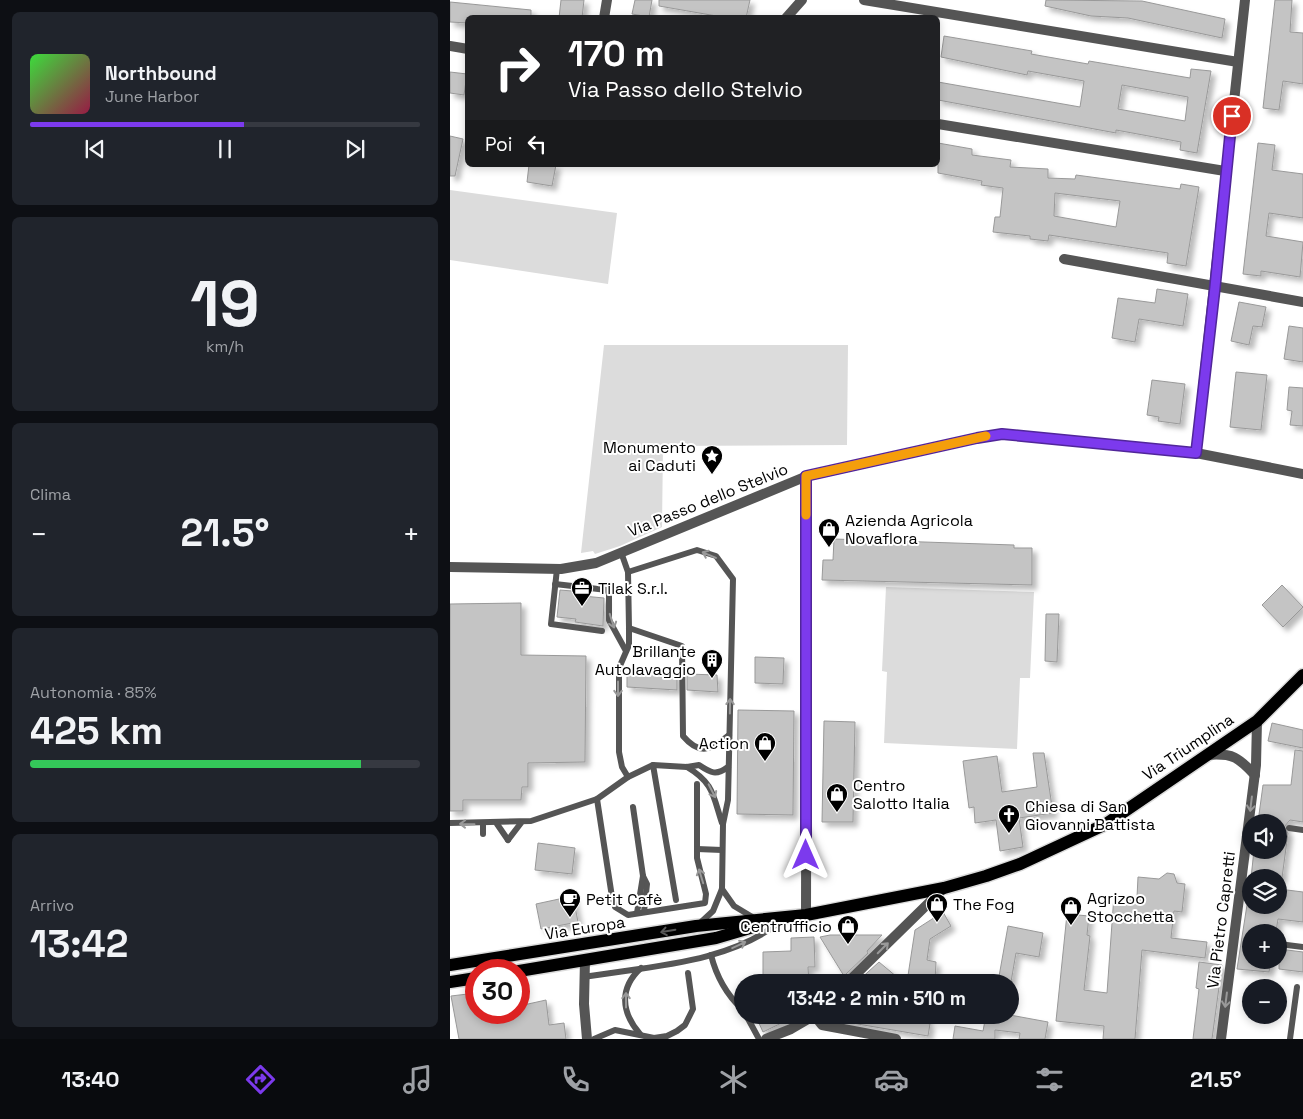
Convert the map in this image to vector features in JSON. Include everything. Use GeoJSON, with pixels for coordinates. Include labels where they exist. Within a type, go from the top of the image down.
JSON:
{"type":"FeatureCollection","features":[{"type":"Feature","properties":{"kind":"main road","name":"Via Triumplina"},"geometry":{"type":"LineString","coordinates":[[806,915],[944,888],[1020,864],[1106,824],[1257,720],[1303,675]]}},
{"type":"Feature","properties":{"kind":"main road","name":"Via Europa"},"geometry":{"type":"LineString","coordinates":[[450,965],[696,926],[806,915]]}},
{"type":"Feature","properties":{"kind":"main road","name":"Via Europa"},"geometry":{"type":"LineString","coordinates":[[530,969],[716,938],[786,918]]}},
{"type":"Feature","properties":{"kind":"main road"},"geometry":{"type":"LineString","coordinates":[[450,982],[465,980]]}},
{"type":"Feature","properties":{"kind":"street"},"geometry":{"type":"LineString","coordinates":[[604,15],[606,0]]}},
{"type":"Feature","properties":{"kind":"street"},"geometry":{"type":"LineString","coordinates":[[789,15],[802,0]]}},
{"type":"Feature","properties":{"kind":"street"},"geometry":{"type":"LineString","coordinates":[[864,0],[1238,62]]}},
{"type":"Feature","properties":{"kind":"street"},"geometry":{"type":"LineString","coordinates":[[1196,453],[1245,0]]}},
{"type":"Feature","properties":{"kind":"street"},"geometry":{"type":"LineString","coordinates":[[450,46],[465,48]]}},
{"type":"Feature","properties":{"kind":"street"},"geometry":{"type":"LineString","coordinates":[[940,124],[1225,171]]}},
{"type":"Feature","properties":{"kind":"street"},"geometry":{"type":"LineString","coordinates":[[1064,259],[1303,302]]}},
{"type":"Feature","properties":{"kind":"street","name":"Via Passo dello Stelvio"},"geometry":{"type":"LineString","coordinates":[[450,567],[557,568],[596,563],[806,476],[1002,434],[1196,453],[1303,474]]}},
{"type":"Feature","properties":{"kind":"street"},"geometry":{"type":"LineString","coordinates":[[806,476],[806,915]]}},
{"type":"Feature","properties":{"kind":"street","name":"Via Pietro Capretti"},"geometry":{"type":"LineString","coordinates":[[1251,814],[1255,775],[1257,720]]}},
{"type":"Feature","properties":{"kind":"street"},"geometry":{"type":"LineString","coordinates":[[1206,755],[1227,754],[1240,760],[1255,775]]}},
{"type":"Feature","properties":{"kind":"street","name":"Via Pietro Capretti"},"geometry":{"type":"LineString","coordinates":[[1221,1039],[1238,940],[1246,859]]}},
{"type":"Feature","properties":{"kind":"street","name":"Via Triumplina"},"geometry":{"type":"LineString","coordinates":[[856,974],[944,888]]}},
{"type":"Feature","properties":{"kind":"street"},"geometry":{"type":"LineString","coordinates":[[586,960],[583,977],[587,1039]]}},
{"type":"Feature","properties":{"kind":"street"},"geometry":{"type":"LineString","coordinates":[[766,1039],[791,1030],[801,1024]]}},
{"type":"Feature","properties":{"kind":"street"},"geometry":{"type":"LineString","coordinates":[[821,1024],[896,1039]]}},
{"type":"Feature","properties":{"kind":"lane"},"geometry":{"type":"LineString","coordinates":[[628,572],[697,550],[716,556],[733,579],[728,800],[722,824]]}},
{"type":"Feature","properties":{"kind":"lane"},"geometry":{"type":"LineString","coordinates":[[621,552],[628,572],[630,628],[629,645],[618,668],[619,752],[622,767],[628,777]]}},
{"type":"Feature","properties":{"kind":"lane"},"geometry":{"type":"LineString","coordinates":[[557,568],[551,624],[602,631]]}},
{"type":"Feature","properties":{"kind":"lane"},"geometry":{"type":"LineString","coordinates":[[555,584],[607,590],[609,594],[609,620],[626,651]]}},
{"type":"Feature","properties":{"kind":"lane"},"geometry":{"type":"LineString","coordinates":[[630,628],[682,646],[682,736],[689,744],[696,749],[714,748],[729,735]]}},
{"type":"Feature","properties":{"kind":"lane"},"geometry":{"type":"LineString","coordinates":[[450,823],[521,823],[597,799],[628,777],[653,765],[688,767],[699,765],[712,773],[720,773],[728,767]]}},
{"type":"Feature","properties":{"kind":"lane"},"geometry":{"type":"LineString","coordinates":[[653,765],[676,900]]}},
{"type":"Feature","properties":{"kind":"lane"},"geometry":{"type":"LineString","coordinates":[[688,767],[703,777],[715,794],[722,824],[722,889],[713,911],[696,926]]}},
{"type":"Feature","properties":{"kind":"lane"},"geometry":{"type":"LineString","coordinates":[[597,799],[612,897],[615,907],[628,915],[705,903],[706,894],[697,864],[697,784]]}},
{"type":"Feature","properties":{"kind":"lane"},"geometry":{"type":"LineString","coordinates":[[633,807],[643,876],[647,884],[641,913]]}},
{"type":"Feature","properties":{"kind":"lane"},"geometry":{"type":"LineString","coordinates":[[497,824],[508,840],[521,823]]}},
{"type":"Feature","properties":{"kind":"lane"},"geometry":{"type":"LineString","coordinates":[[483,824],[483,834]]}},
{"type":"Feature","properties":{"kind":"lane"},"geometry":{"type":"LineString","coordinates":[[1289,828],[1303,830]]}},
{"type":"Feature","properties":{"kind":"lane"},"geometry":{"type":"LineString","coordinates":[[697,850],[722,850]]}},
{"type":"Feature","properties":{"kind":"lane"},"geometry":{"type":"LineString","coordinates":[[722,889],[734,906],[758,920]]}},
{"type":"Feature","properties":{"kind":"lane"},"geometry":{"type":"LineString","coordinates":[[583,977],[641,968],[729,950],[769,931],[786,918]]}},
{"type":"Feature","properties":{"kind":"lane"},"geometry":{"type":"LineString","coordinates":[[1287,945],[1303,947]]}},
{"type":"Feature","properties":{"kind":"lane"},"geometry":{"type":"LineString","coordinates":[[711,955],[715,970],[734,1001]]}},
{"type":"Feature","properties":{"kind":"lane"},"geometry":{"type":"LineString","coordinates":[[640,1034],[631,1023],[624,1001],[626,989],[632,976],[641,968]]}},
{"type":"Feature","properties":{"kind":"lane"},"geometry":{"type":"LineString","coordinates":[[594,1039],[615,1030],[654,1038],[667,1036],[684,1025],[693,1008],[688,972]]}},
{"type":"Feature","properties":{"kind":"lane"},"geometry":{"type":"LineString","coordinates":[[1290,1039],[1297,987]]}},
{"type":"Feature","properties":{"kind":"lane"},"geometry":{"type":"LineString","coordinates":[[751,1024],[759,1039]]}},
{"type":"Feature","properties":{"kind":"shaded area"},"geometry":{"type":"Polygon","coordinates":[[[450,190],[617,213],[608,284],[450,260],[450,190]]]}},
{"type":"Feature","properties":{"kind":"shaded area"},"geometry":{"type":"Polygon","coordinates":[[[604,345],[848,345],[847,445],[663,446],[662,527],[620,546],[595,554],[593,551],[581,553],[604,345]]]}},
{"type":"Feature","properties":{"kind":"shaded area"},"geometry":{"type":"Polygon","coordinates":[[[886,587],[1034,592],[1030,678],[1020,678],[1017,749],[884,743],[887,672],[882,671],[886,587]]]}},
{"type":"Feature","properties":{"kind":"building"},"geometry":{"type":"Polygon","coordinates":[[[561,0],[584,0],[582,15],[559,15],[561,0]]]}},
{"type":"Feature","properties":{"kind":"building"},"geometry":{"type":"Polygon","coordinates":[[[635,0],[652,0],[649,15],[632,14],[635,0]]]}},
{"type":"Feature","properties":{"kind":"building"},"geometry":{"type":"Polygon","coordinates":[[[659,0],[750,0],[747,15],[711,15],[659,6],[659,0]]]}},
{"type":"Feature","properties":{"kind":"building"},"geometry":{"type":"Polygon","coordinates":[[[1046,0],[1142,1],[1225,19],[1222,38],[1128,18],[1091,16],[1045,6],[1046,0]]]}},
{"type":"Feature","properties":{"kind":"building"},"geometry":{"type":"Polygon","coordinates":[[[1275,0],[1292,0],[1290,32],[1303,33],[1303,84],[1283,81],[1279,110],[1263,108],[1275,0]]]}},
{"type":"Feature","properties":{"kind":"building"},"geometry":{"type":"Polygon","coordinates":[[[450,2],[531,10],[531,15],[465,15],[465,23],[450,22],[450,2]]]}},
{"type":"Feature","properties":{"kind":"building"},"geometry":{"type":"Polygon","coordinates":[[[944,36],[1032,51],[1031,54],[1088,64],[1089,61],[1190,78],[1191,69],[1211,71],[1197,153],[1180,150],[1181,142],[1116,130],[1116,133],[940,100],[940,82],[1080,107],[1084,81],[1028,71],[1027,75],[941,57],[944,36]],[[1122,85],[1118,109],[1185,121],[1188,97],[1122,85]]]}},
{"type":"Feature","properties":{"kind":"building"},"geometry":{"type":"Polygon","coordinates":[[[450,72],[465,74],[464,95],[450,93],[450,72]]]}},
{"type":"Feature","properties":{"kind":"building"},"geometry":{"type":"Polygon","coordinates":[[[450,136],[463,139],[455,176],[450,176],[450,136]]]}},
{"type":"Feature","properties":{"kind":"building"},"geometry":{"type":"Polygon","coordinates":[[[940,143],[972,149],[972,155],[1011,160],[1010,167],[1048,169],[1048,178],[1075,179],[1076,175],[1180,189],[1181,184],[1199,187],[1186,266],[1167,263],[1168,253],[1049,235],[1048,241],[1030,239],[1030,236],[993,232],[995,217],[1000,217],[1003,188],[981,185],[982,181],[938,173],[938,167],[940,167],[940,143]],[[1055,193],[1054,216],[1116,227],[1120,201],[1055,193]]]}},
{"type":"Feature","properties":{"kind":"building"},"geometry":{"type":"Polygon","coordinates":[[[1258,143],[1275,145],[1272,170],[1303,174],[1303,218],[1269,213],[1266,236],[1303,242],[1300,277],[1261,271],[1261,276],[1243,274],[1258,143]]]}},
{"type":"Feature","properties":{"kind":"building"},"geometry":{"type":"Polygon","coordinates":[[[529,167],[556,167],[552,186],[527,182],[529,167]]]}},
{"type":"Feature","properties":{"kind":"building"},"geometry":{"type":"Polygon","coordinates":[[[1157,289],[1188,294],[1183,326],[1139,319],[1135,342],[1112,338],[1118,298],[1155,303],[1157,289]]]}},
{"type":"Feature","properties":{"kind":"building"},"geometry":{"type":"Polygon","coordinates":[[[1239,302],[1266,307],[1262,327],[1253,326],[1249,345],[1231,341],[1239,302]]]}},
{"type":"Feature","properties":{"kind":"building"},"geometry":{"type":"Polygon","coordinates":[[[1289,326],[1303,328],[1303,362],[1284,359],[1289,326]]]}},
{"type":"Feature","properties":{"kind":"building"},"geometry":{"type":"Polygon","coordinates":[[[1236,372],[1267,375],[1261,430],[1230,427],[1236,372]]]}},
{"type":"Feature","properties":{"kind":"building"},"geometry":{"type":"Polygon","coordinates":[[[1152,380],[1185,384],[1180,424],[1158,421],[1159,417],[1147,415],[1152,380]]]}},
{"type":"Feature","properties":{"kind":"building"},"geometry":{"type":"Polygon","coordinates":[[[1289,387],[1303,388],[1303,426],[1290,425],[1292,411],[1287,410],[1289,387]]]}},
{"type":"Feature","properties":{"kind":"building"},"geometry":{"type":"Polygon","coordinates":[[[834,539],[1014,545],[1014,548],[1032,548],[1032,585],[822,580],[823,560],[833,560],[834,539]]]}},
{"type":"Feature","properties":{"kind":"building"},"geometry":{"type":"Polygon","coordinates":[[[1282,585],[1303,607],[1283,627],[1262,605],[1282,585]]]}},
{"type":"Feature","properties":{"kind":"building"},"geometry":{"type":"Polygon","coordinates":[[[560,590],[584,592],[583,596],[604,598],[603,626],[575,622],[576,619],[557,617],[560,590]]]}},
{"type":"Feature","properties":{"kind":"building"},"geometry":{"type":"Polygon","coordinates":[[[521,603],[521,655],[586,656],[585,762],[528,763],[528,787],[522,787],[521,800],[463,800],[463,811],[450,811],[450,604],[521,603]]]}},
{"type":"Feature","properties":{"kind":"building"},"geometry":{"type":"Polygon","coordinates":[[[1046,614],[1059,614],[1057,662],[1045,661],[1046,614]]]}},
{"type":"Feature","properties":{"kind":"building"},"geometry":{"type":"Polygon","coordinates":[[[755,657],[784,658],[783,684],[755,683],[755,657]]]}},
{"type":"Feature","properties":{"kind":"building"},"geometry":{"type":"Polygon","coordinates":[[[627,673],[677,674],[677,690],[627,687],[627,673]]]}},
{"type":"Feature","properties":{"kind":"building"},"geometry":{"type":"Polygon","coordinates":[[[687,674],[717,675],[718,692],[687,690],[687,674]]]}},
{"type":"Feature","properties":{"kind":"building","name":"Action"},"geometry":{"type":"Polygon","coordinates":[[[738,710],[794,711],[793,815],[737,814],[738,710]]]}},
{"type":"Feature","properties":{"kind":"building"},"geometry":{"type":"Polygon","coordinates":[[[824,721],[855,722],[853,822],[822,822],[824,721]]]}},
{"type":"Feature","properties":{"kind":"building"},"geometry":{"type":"Polygon","coordinates":[[[1272,723],[1303,730],[1303,748],[1268,741],[1272,723]]]}},
{"type":"Feature","properties":{"kind":"building"},"geometry":{"type":"Polygon","coordinates":[[[1295,750],[1303,751],[1303,822],[1290,820],[1287,824],[1287,814],[1259,814],[1263,785],[1291,785],[1295,750]]]}},
{"type":"Feature","properties":{"kind":"building"},"geometry":{"type":"Polygon","coordinates":[[[1033,753],[1044,753],[1053,813],[1019,818],[1023,847],[1000,851],[996,820],[975,823],[974,807],[969,808],[963,761],[997,756],[1002,792],[1037,787],[1033,753]]]}},
{"type":"Feature","properties":{"kind":"building"},"geometry":{"type":"Polygon","coordinates":[[[538,843],[575,848],[572,874],[535,870],[538,843]]]}},
{"type":"Feature","properties":{"kind":"building"},"geometry":{"type":"Polygon","coordinates":[[[1253,859],[1285,859],[1283,869],[1252,869],[1253,859]]]}},
{"type":"Feature","properties":{"kind":"building"},"geometry":{"type":"Polygon","coordinates":[[[1167,873],[1174,874],[1177,883],[1185,884],[1182,912],[1174,911],[1171,938],[1207,942],[1205,958],[1142,950],[1135,1039],[1103,1039],[1104,1026],[1056,1021],[1067,914],[1089,916],[1087,935],[1090,936],[1084,990],[1107,993],[1114,895],[1137,897],[1138,877],[1159,879],[1167,873]]]}},
{"type":"Feature","properties":{"kind":"building"},"geometry":{"type":"Polygon","coordinates":[[[1287,890],[1303,892],[1303,922],[1278,919],[1277,924],[1244,924],[1246,914],[1287,914],[1287,890]]]}},
{"type":"Feature","properties":{"kind":"building"},"geometry":{"type":"Polygon","coordinates":[[[573,896],[578,922],[541,929],[536,904],[573,896]]]}},
{"type":"Feature","properties":{"kind":"building"},"geometry":{"type":"Polygon","coordinates":[[[943,912],[951,926],[930,939],[927,960],[936,962],[935,974],[908,974],[915,930],[943,912]]]}},
{"type":"Feature","properties":{"kind":"building"},"geometry":{"type":"Polygon","coordinates":[[[1008,926],[1043,933],[1039,957],[1016,953],[1012,974],[999,974],[1008,926]]]}},
{"type":"Feature","properties":{"kind":"building"},"geometry":{"type":"Polygon","coordinates":[[[830,935],[882,935],[867,951],[868,953],[846,974],[843,974],[820,937],[830,935]]]}},
{"type":"Feature","properties":{"kind":"building"},"geometry":{"type":"Polygon","coordinates":[[[814,937],[815,967],[808,967],[808,974],[763,974],[763,952],[791,951],[791,938],[814,937]]]}},
{"type":"Feature","properties":{"kind":"building"},"geometry":{"type":"Polygon","coordinates":[[[1242,937],[1242,969],[1270,969],[1269,972],[1237,969],[1242,937]]]}},
{"type":"Feature","properties":{"kind":"building"},"geometry":{"type":"Polygon","coordinates":[[[1287,950],[1303,952],[1303,972],[1279,969],[1287,969],[1287,950]]]}},
{"type":"Feature","properties":{"kind":"building"},"geometry":{"type":"Polygon","coordinates":[[[879,962],[893,974],[866,974],[879,962]]]}},
{"type":"Feature","properties":{"kind":"building"},"geometry":{"type":"Polygon","coordinates":[[[1199,962],[1222,965],[1212,1039],[1193,1039],[1199,989],[1196,988],[1199,962]]]}},
{"type":"Feature","properties":{"kind":"building"},"geometry":{"type":"Polygon","coordinates":[[[465,994],[465,1024],[530,1024],[530,1004],[546,1000],[549,1025],[564,1023],[566,1039],[459,1039],[451,996],[465,994]]]}},
{"type":"Feature","properties":{"kind":"building"},"geometry":{"type":"Polygon","coordinates":[[[1019,1017],[1048,1022],[1045,1039],[1019,1039],[1020,1033],[995,1030],[995,1039],[953,1039],[955,1026],[983,1031],[984,1024],[1019,1024],[1019,1017]]]}},
{"type":"Feature","properties":{"kind":"building"},"geometry":{"type":"Polygon","coordinates":[[[759,1024],[779,1024],[763,1032],[759,1024]]]}},
{"type":"Feature","properties":{"kind":"building"},"geometry":{"type":"Polygon","coordinates":[[[858,1024],[930,1024],[928,1036],[858,1024]]]}},
{"type":"Feature","properties":{"kind":"slow traffic"},"geometry":{"type":"LineString","coordinates":[[806,515],[806,476],[986,436]]}},
{"type":"Feature","properties":{"kind":"place","name":"Monumento ai Caduti"},"geometry":{"type":"Point","coordinates":[712,475]}},
{"type":"Feature","properties":{"kind":"place","name":"Azienda Agricola Novaflora"},"geometry":{"type":"Point","coordinates":[829,548]}},
{"type":"Feature","properties":{"kind":"place","name":"Tilak S.r.l."},"geometry":{"type":"Point","coordinates":[582,607]}},
{"type":"Feature","properties":{"kind":"place","name":"Brillante Autolavaggio"},"geometry":{"type":"Point","coordinates":[712,679]}},
{"type":"Feature","properties":{"kind":"place","name":"Action"},"geometry":{"type":"Point","coordinates":[765,762]}},
{"type":"Feature","properties":{"kind":"place","name":"Centro Salotto Italia"},"geometry":{"type":"Point","coordinates":[837,813]}},
{"type":"Feature","properties":{"kind":"place","name":"Chiesa di San Giovanni Battista"},"geometry":{"type":"Point","coordinates":[1009,834]}},
{"type":"Feature","properties":{"kind":"place","name":"Petit Cafè"},"geometry":{"type":"Point","coordinates":[570,918]}},
{"type":"Feature","properties":{"kind":"place","name":"The Fog"},"geometry":{"type":"Point","coordinates":[937,923]}},
{"type":"Feature","properties":{"kind":"place","name":"Agrizoo Stocchetta"},"geometry":{"type":"Point","coordinates":[1071,926]}},
{"type":"Feature","properties":{"kind":"place","name":"Centrufficio"},"geometry":{"type":"Point","coordinates":[848,945]}},
{"type":"Feature","properties":{"kind":"route"},"geometry":{"type":"LineString","coordinates":[[806,855],[806,476],[1002,434],[1129,448],[1196,453],[1232,116]]}}]}
